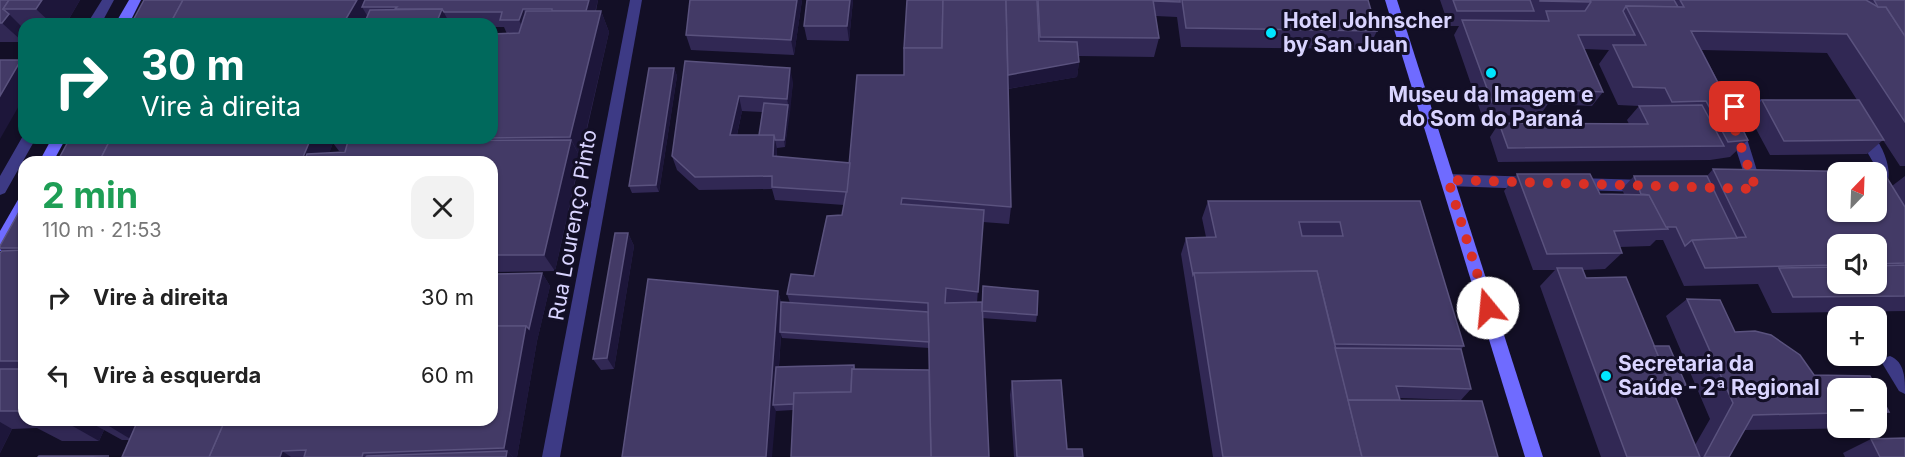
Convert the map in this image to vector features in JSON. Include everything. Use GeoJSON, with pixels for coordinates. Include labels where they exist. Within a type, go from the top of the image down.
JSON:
{"type":"FeatureCollection","features":[{"type":"Feature","properties":{"kind":"street"},"geometry":{"type":"LineString","coordinates":[[125,18],[135,0]]}},
{"type":"Feature","properties":{"kind":"street"},"geometry":{"type":"LineString","coordinates":[[1392,0],[1534,457]]}},
{"type":"Feature","properties":{"kind":"street"},"geometry":{"type":"LineString","coordinates":[[0,245],[18,213]]}},
{"type":"Feature","properties":{"kind":"lane"},"geometry":{"type":"LineString","coordinates":[[98,18],[108,0]]}},
{"type":"Feature","properties":{"kind":"lane","name":"Rua Lourenço Pinto"},"geometry":{"type":"LineString","coordinates":[[551,457],[636,0]]}},
{"type":"Feature","properties":{"kind":"lane"},"geometry":{"type":"LineString","coordinates":[[1756,189],[1731,111],[1743,105],[1789,105]]}},
{"type":"Feature","properties":{"kind":"lane"},"geometry":{"type":"LineString","coordinates":[[1852,115],[1882,162]]}},
{"type":"Feature","properties":{"kind":"lane"},"geometry":{"type":"LineString","coordinates":[[0,189],[18,157]]}},
{"type":"Feature","properties":{"kind":"lane"},"geometry":{"type":"LineString","coordinates":[[1448,180],[1662,187]]}},
{"type":"Feature","properties":{"kind":"lane"},"geometry":{"type":"LineString","coordinates":[[1890,363],[1905,386]]}},
{"type":"Feature","properties":{"kind":"building"},"geometry":{"type":"Polygon","coordinates":[[[0,0],[9,0],[3,9],[9,14],[2,23],[0,23],[0,0]]]}},
{"type":"Feature","properties":{"kind":"building"},"geometry":{"type":"Polygon","coordinates":[[[9,0],[42,0],[36,9],[3,9],[9,0]]]}},
{"type":"Feature","properties":{"kind":"building"},"geometry":{"type":"Polygon","coordinates":[[[144,0],[183,0],[173,18],[134,18],[144,0]]]}},
{"type":"Feature","properties":{"kind":"building"},"geometry":{"type":"Polygon","coordinates":[[[183,0],[357,0],[346,18],[173,18],[183,0]]]}},
{"type":"Feature","properties":{"kind":"building"},"geometry":{"type":"Polygon","coordinates":[[[365,0],[589,0],[586,11],[523,9],[519,20],[500,20],[502,12],[444,12],[442,9],[362,7],[365,0]]]}},
{"type":"Feature","properties":{"kind":"building"},"geometry":{"type":"Polygon","coordinates":[[[690,0],[797,0],[791,40],[686,35],[690,0]]]}},
{"type":"Feature","properties":{"kind":"building"},"geometry":{"type":"Polygon","coordinates":[[[807,0],[850,0],[847,26],[804,26],[807,0]]]}},
{"type":"Feature","properties":{"kind":"building"},"geometry":{"type":"Polygon","coordinates":[[[907,0],[943,0],[942,48],[904,48],[907,0]]]}},
{"type":"Feature","properties":{"kind":"building"},"geometry":{"type":"Polygon","coordinates":[[[943,0],[1006,0],[1011,207],[902,198],[901,204],[984,210],[978,292],[946,288],[945,303],[982,302],[989,457],[931,457],[928,303],[787,294],[791,274],[814,276],[827,216],[842,215],[847,188],[857,75],[904,75],[904,48],[942,48],[943,0]]]}},
{"type":"Feature","properties":{"kind":"building"},"geometry":{"type":"Polygon","coordinates":[[[1006,0],[1037,0],[1039,41],[1077,42],[1079,62],[1008,75],[1006,0]]]}},
{"type":"Feature","properties":{"kind":"building"},"geometry":{"type":"Polygon","coordinates":[[[1038,0],[1153,0],[1159,38],[1040,37],[1038,0]]]}},
{"type":"Feature","properties":{"kind":"building"},"geometry":{"type":"Polygon","coordinates":[[[1180,0],[1180,2],[1154,1],[1180,0]]]}},
{"type":"Feature","properties":{"kind":"building"},"geometry":{"type":"Polygon","coordinates":[[[1182,0],[1368,0],[1377,31],[1186,28],[1182,0]]]}},
{"type":"Feature","properties":{"kind":"building"},"geometry":{"type":"Polygon","coordinates":[[[1453,0],[1530,0],[1534,11],[1457,11],[1453,0]]]}},
{"type":"Feature","properties":{"kind":"building"},"geometry":{"type":"Polygon","coordinates":[[[1590,0],[1591,2],[1540,1],[1590,0]]]}},
{"type":"Feature","properties":{"kind":"building"},"geometry":{"type":"Polygon","coordinates":[[[1590,0],[1674,0],[1678,7],[1626,6],[1623,11],[1635,35],[1578,35],[1603,92],[1547,89],[1551,101],[1492,102],[1462,20],[1549,21],[1546,11],[1585,11],[1590,0]]]}},
{"type":"Feature","properties":{"kind":"building"},"geometry":{"type":"Polygon","coordinates":[[[1680,0],[1866,0],[1878,7],[1886,7],[1905,36],[1905,122],[1847,34],[1691,31],[1748,140],[1728,142],[1706,101],[1672,102],[1665,88],[1633,87],[1613,45],[1646,45],[1626,6],[1684,7],[1680,0]]]}},
{"type":"Feature","properties":{"kind":"building"},"geometry":{"type":"Polygon","coordinates":[[[1874,0],[1905,0],[1905,36],[1886,7],[1878,7],[1874,0]]]}},
{"type":"Feature","properties":{"kind":"building"},"geometry":{"type":"Polygon","coordinates":[[[442,9],[438,18],[367,18],[370,10],[442,9]]]}},
{"type":"Feature","properties":{"kind":"building"},"geometry":{"type":"Polygon","coordinates":[[[526,11],[601,11],[570,137],[498,138],[498,34],[519,33],[526,11]]]}},
{"type":"Feature","properties":{"kind":"building"},"geometry":{"type":"Polygon","coordinates":[[[0,60],[18,60],[18,65],[0,96],[0,60]]]}},
{"type":"Feature","properties":{"kind":"building"},"geometry":{"type":"Polygon","coordinates":[[[685,61],[790,68],[787,99],[739,96],[730,135],[774,135],[773,156],[850,163],[847,192],[772,187],[772,176],[695,177],[672,156],[685,61]]]}},
{"type":"Feature","properties":{"kind":"building"},"geometry":{"type":"Polygon","coordinates":[[[649,68],[674,68],[656,185],[629,186],[649,68]]]}},
{"type":"Feature","properties":{"kind":"building"},"geometry":{"type":"Polygon","coordinates":[[[1762,100],[1859,100],[1884,140],[1784,141],[1762,100]]]}},
{"type":"Feature","properties":{"kind":"building"},"geometry":{"type":"Polygon","coordinates":[[[764,103],[788,105],[784,140],[775,140],[774,135],[759,135],[764,103]]]}},
{"type":"Feature","properties":{"kind":"building"},"geometry":{"type":"Polygon","coordinates":[[[1702,105],[1724,146],[1508,148],[1499,123],[1648,124],[1639,106],[1702,105]]]}},
{"type":"Feature","properties":{"kind":"building"},"geometry":{"type":"Polygon","coordinates":[[[498,140],[571,140],[544,255],[498,255],[498,156],[306,156],[307,154],[345,152],[347,144],[498,144],[498,140]]]}},
{"type":"Feature","properties":{"kind":"building"},"geometry":{"type":"Polygon","coordinates":[[[67,144],[108,144],[102,156],[60,156],[67,144]]]}},
{"type":"Feature","properties":{"kind":"building"},"geometry":{"type":"Polygon","coordinates":[[[108,144],[308,144],[304,156],[102,156],[108,144]]]}},
{"type":"Feature","properties":{"kind":"building"},"geometry":{"type":"Polygon","coordinates":[[[1713,169],[1827,171],[1827,222],[1887,222],[1887,178],[1905,207],[1905,263],[1887,264],[1887,234],[1827,234],[1827,265],[1705,268],[1692,240],[1746,237],[1713,169]]]}},
{"type":"Feature","properties":{"kind":"building"},"geometry":{"type":"Polygon","coordinates":[[[1517,174],[1590,174],[1600,194],[1649,195],[1668,229],[1614,231],[1622,253],[1547,254],[1517,174]]]}},
{"type":"Feature","properties":{"kind":"building"},"geometry":{"type":"Polygon","coordinates":[[[1634,176],[1707,176],[1737,238],[1692,240],[1685,246],[1676,227],[1666,227],[1649,195],[1641,194],[1634,176]]]}},
{"type":"Feature","properties":{"kind":"building"},"geometry":{"type":"Polygon","coordinates":[[[1208,201],[1420,201],[1464,346],[1335,344],[1317,271],[1194,273],[1193,275],[1186,238],[1216,237],[1208,201]],[[1299,222],[1302,236],[1343,236],[1340,222],[1299,222]]]}},
{"type":"Feature","properties":{"kind":"building"},"geometry":{"type":"Polygon","coordinates":[[[18,214],[18,248],[0,248],[18,214]]]}},
{"type":"Feature","properties":{"kind":"building"},"geometry":{"type":"Polygon","coordinates":[[[615,233],[628,233],[607,358],[593,359],[615,233]]]}},
{"type":"Feature","properties":{"kind":"building"},"geometry":{"type":"Polygon","coordinates":[[[18,250],[18,361],[0,361],[0,253],[18,250]]]}},
{"type":"Feature","properties":{"kind":"building"},"geometry":{"type":"Polygon","coordinates":[[[1905,265],[1905,296],[1793,297],[1779,268],[1827,267],[1827,294],[1887,294],[1887,266],[1905,265]]]}},
{"type":"Feature","properties":{"kind":"building"},"geometry":{"type":"Polygon","coordinates":[[[1557,268],[1582,268],[1586,278],[1626,277],[1700,457],[1627,457],[1557,268]]]}},
{"type":"Feature","properties":{"kind":"building"},"geometry":{"type":"Polygon","coordinates":[[[1317,271],[1362,457],[1223,457],[1194,273],[1317,271]]]}},
{"type":"Feature","properties":{"kind":"building"},"geometry":{"type":"Polygon","coordinates":[[[542,273],[529,329],[526,326],[498,326],[498,274],[542,273]]]}},
{"type":"Feature","properties":{"kind":"building"},"geometry":{"type":"Polygon","coordinates":[[[648,279],[778,291],[766,457],[622,457],[648,279]]]}},
{"type":"Feature","properties":{"kind":"building"},"geometry":{"type":"Polygon","coordinates":[[[983,286],[1038,291],[1037,315],[982,311],[983,286]]]}},
{"type":"Feature","properties":{"kind":"building"},"geometry":{"type":"Polygon","coordinates":[[[1687,299],[1720,300],[1735,332],[1755,331],[1771,335],[1800,355],[1814,375],[1870,376],[1871,378],[1827,378],[1827,413],[1753,415],[1729,457],[1704,457],[1733,403],[1687,299]]]}},
{"type":"Feature","properties":{"kind":"building"},"geometry":{"type":"Polygon","coordinates":[[[781,302],[928,312],[929,342],[780,332],[781,302]]]}},
{"type":"Feature","properties":{"kind":"building"},"geometry":{"type":"Polygon","coordinates":[[[498,326],[526,326],[504,448],[363,453],[362,457],[304,457],[306,450],[282,451],[280,457],[209,457],[222,426],[498,426],[498,326]]]}},
{"type":"Feature","properties":{"kind":"building"},"geometry":{"type":"Polygon","coordinates":[[[1654,346],[1669,346],[1686,385],[1671,386],[1654,346]]]}},
{"type":"Feature","properties":{"kind":"building"},"geometry":{"type":"Polygon","coordinates":[[[1335,348],[1461,349],[1471,389],[1396,386],[1400,400],[1348,400],[1335,348]]]}},
{"type":"Feature","properties":{"kind":"building"},"geometry":{"type":"Polygon","coordinates":[[[854,365],[851,392],[794,393],[794,404],[773,405],[776,367],[854,365]]]}},
{"type":"Feature","properties":{"kind":"building"},"geometry":{"type":"Polygon","coordinates":[[[0,369],[18,369],[18,411],[0,411],[0,369]]]}},
{"type":"Feature","properties":{"kind":"building"},"geometry":{"type":"Polygon","coordinates":[[[852,369],[929,370],[931,457],[791,457],[794,393],[851,392],[852,369]]]}},
{"type":"Feature","properties":{"kind":"building"},"geometry":{"type":"Polygon","coordinates":[[[1061,380],[1067,449],[1082,449],[1083,457],[1017,457],[1012,381],[1061,380]]]}},
{"type":"Feature","properties":{"kind":"building"},"geometry":{"type":"Polygon","coordinates":[[[1348,400],[1482,401],[1498,457],[1362,457],[1348,400]]]}},
{"type":"Feature","properties":{"kind":"building"},"geometry":{"type":"Polygon","coordinates":[[[135,426],[222,426],[209,457],[122,457],[135,426]]]}},
{"type":"Feature","properties":{"kind":"building"},"geometry":{"type":"Polygon","coordinates":[[[1905,438],[1905,457],[1880,457],[1871,439],[1905,438]]]}},
{"type":"Feature","properties":{"kind":"building"},"geometry":{"type":"Polygon","coordinates":[[[507,451],[506,457],[366,457],[367,456],[507,451]]]}},
{"type":"Feature","properties":{"kind":"building"},"geometry":{"type":"Polygon","coordinates":[[[39,456],[109,456],[38,457],[39,456]]]}},
{"type":"Feature","properties":{"kind":"place","name":"Hotel Johnscher by San Juan"},"geometry":{"type":"Point","coordinates":[1271,33]}},
{"type":"Feature","properties":{"kind":"place","name":"Museu da Imagem e do Som do Paraná"},"geometry":{"type":"Point","coordinates":[1491,73]}},
{"type":"Feature","properties":{"kind":"place","name":"Secretaria da Saúde - 2ª Regional"},"geometry":{"type":"Point","coordinates":[1606,376]}},
{"type":"Feature","properties":{"kind":"route"},"geometry":{"type":"LineString","coordinates":[[1488,308],[1448,180],[1756,189],[1731,118],[1731,111],[1735,107]]}}]}
